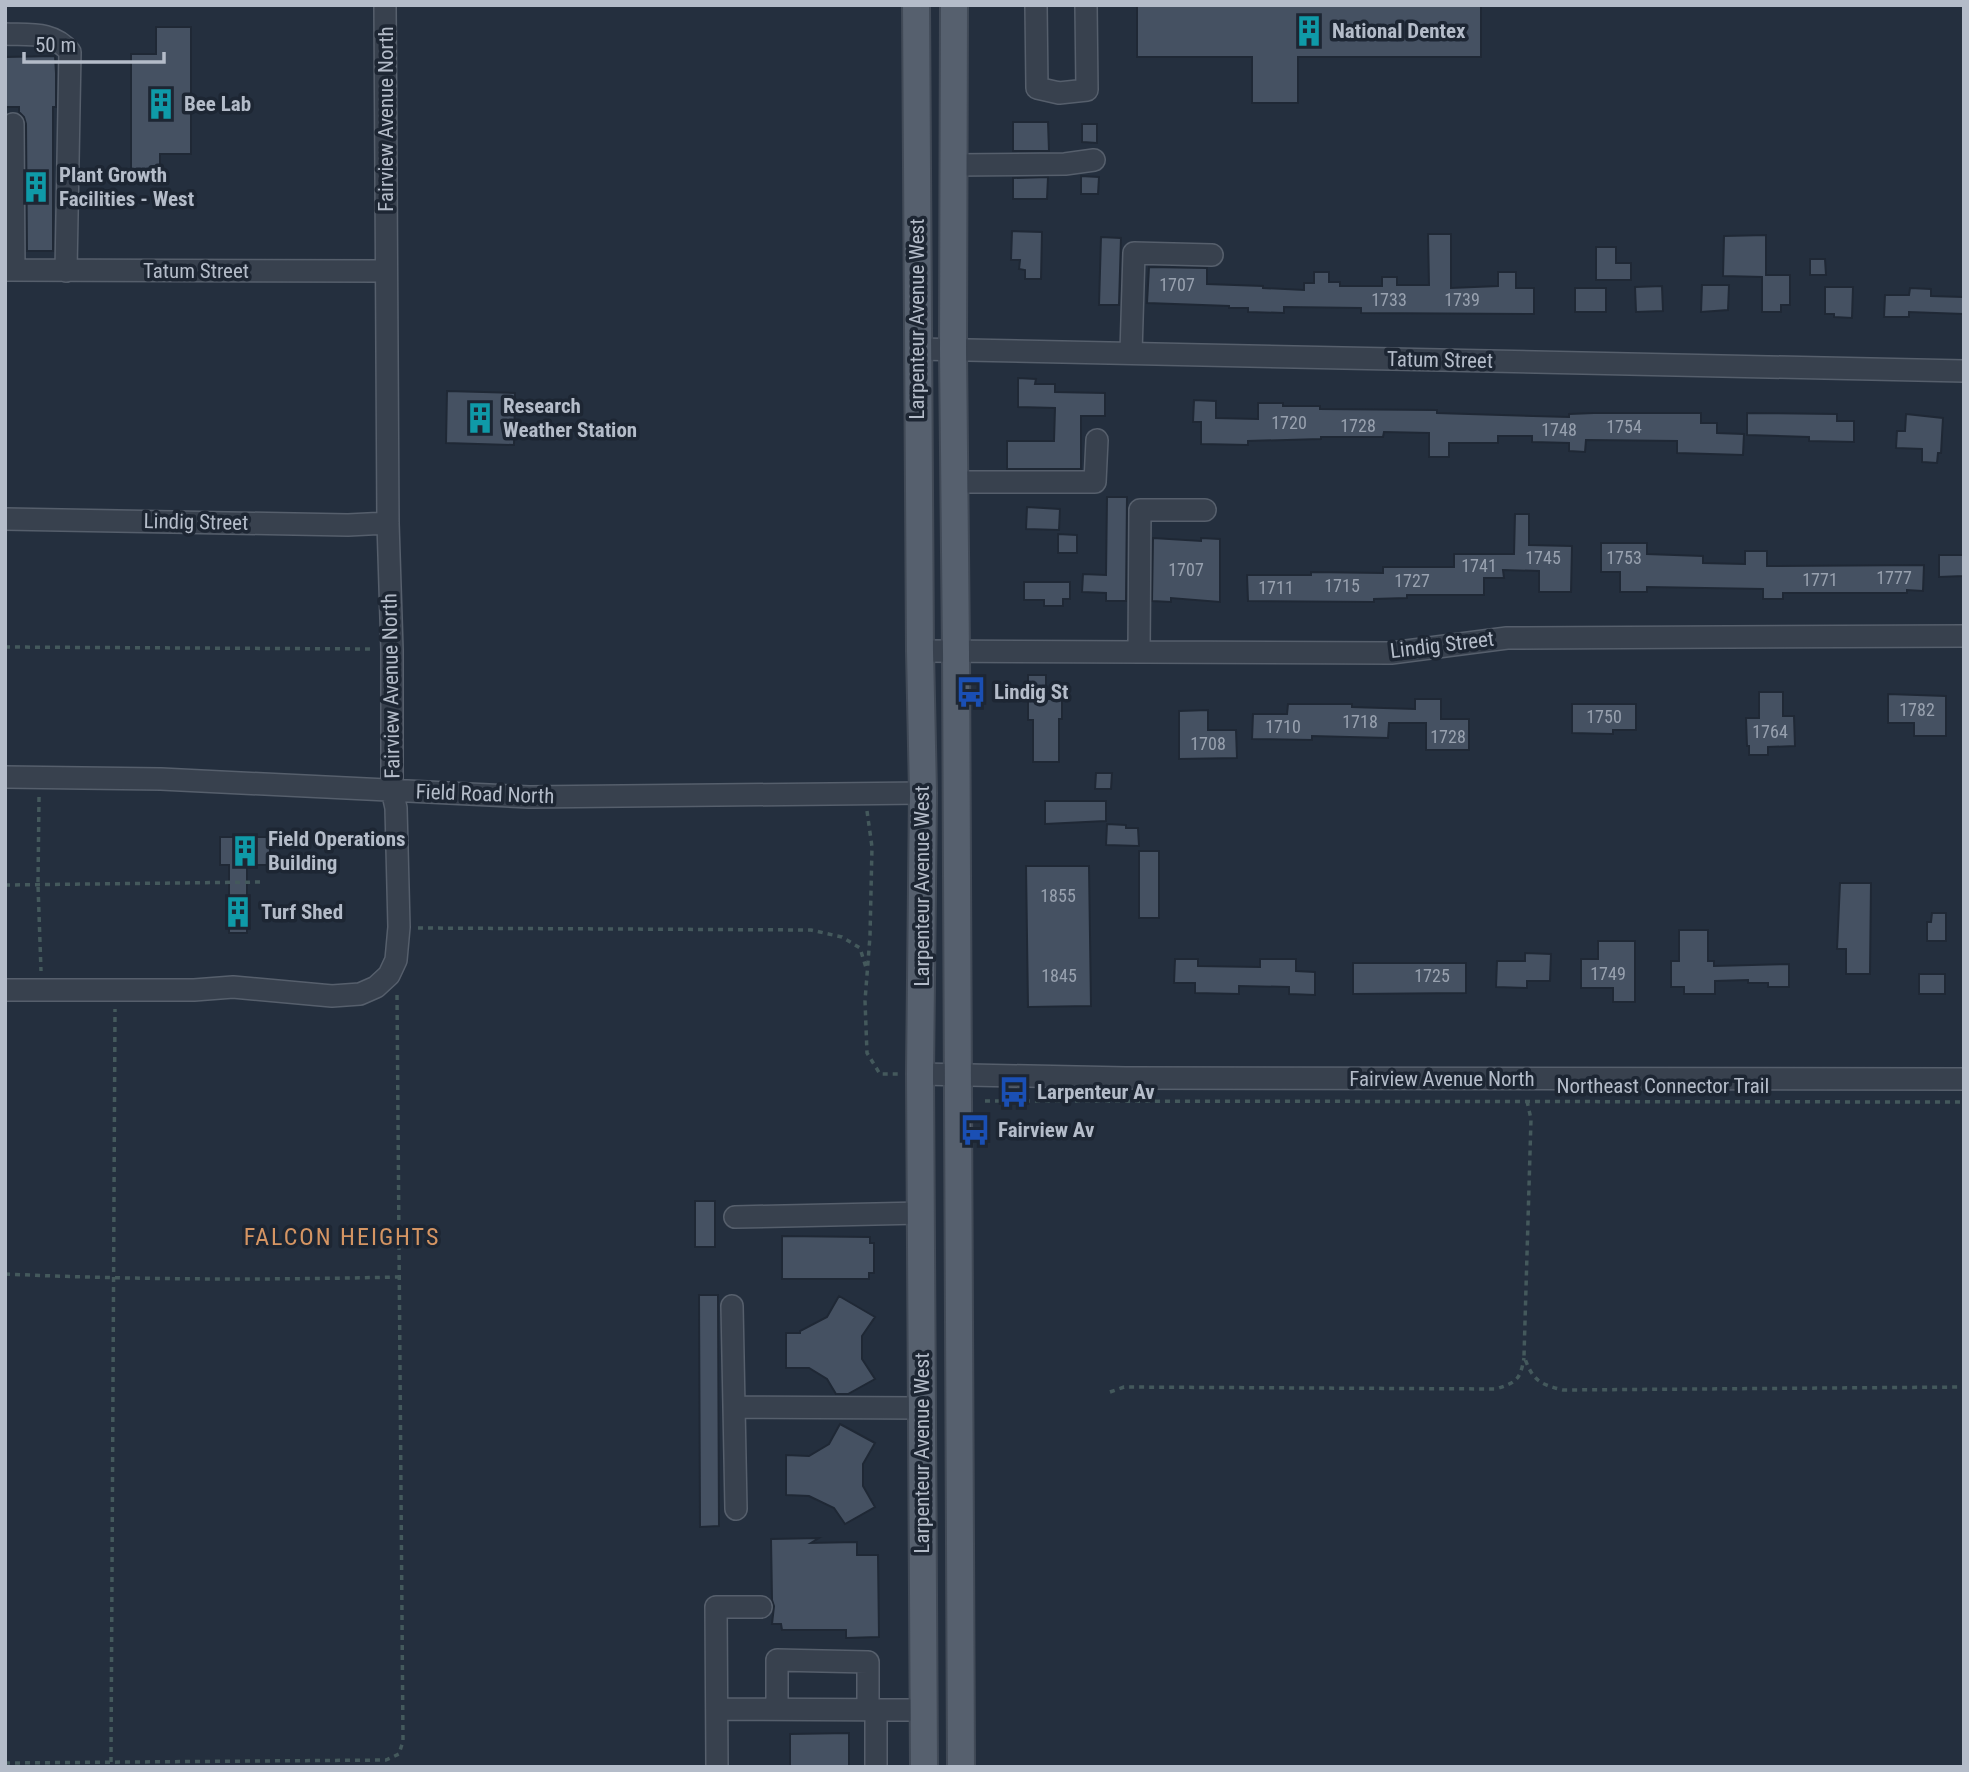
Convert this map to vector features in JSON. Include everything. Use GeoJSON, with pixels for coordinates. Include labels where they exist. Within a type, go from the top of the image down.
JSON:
{"type":"FeatureCollection","features":[{"type":"Feature","properties":{"kind":"main road","name":"Larpenteur Avenue West"},"geometry":{"type":"LineString","coordinates":[[916,5],[923,793],[920,1074],[924,1767]]}},
{"type":"Feature","properties":{"kind":"main road","name":"Larpenteur Avenue West"},"geometry":{"type":"LineString","coordinates":[[954,5],[953,350],[957,652],[961,1767]]}},
{"type":"Feature","properties":{"kind":"main road"},"geometry":{"type":"LineString","coordinates":[[923,1710],[960,1709]]}},
{"type":"Feature","properties":{"kind":"street","name":"Fairview Avenue North"},"geometry":{"type":"LineString","coordinates":[[385,5],[392,790],[396,808],[399,928],[396,960]]}},
{"type":"Feature","properties":{"kind":"street"},"geometry":{"type":"LineString","coordinates":[[1036,5],[1037,88],[1059,93],[1087,90],[1086,5]]}},
{"type":"Feature","properties":{"kind":"street"},"geometry":{"type":"LineString","coordinates":[[5,34],[49,36],[61,41],[70,52],[66,271]]}},
{"type":"Feature","properties":{"kind":"street"},"geometry":{"type":"LineString","coordinates":[[9,270],[13,124]]}},
{"type":"Feature","properties":{"kind":"street"},"geometry":{"type":"LineString","coordinates":[[953,165],[1065,164],[1094,160]]}},
{"type":"Feature","properties":{"kind":"street"},"geometry":{"type":"LineString","coordinates":[[1132,353],[1134,253],[1212,255]]}},
{"type":"Feature","properties":{"kind":"street","name":"Tatum Street"},"geometry":{"type":"LineString","coordinates":[[9,270],[386,271]]}},
{"type":"Feature","properties":{"kind":"street","name":"Tatum Street"},"geometry":{"type":"LineString","coordinates":[[917,349],[1964,371]]}},
{"type":"Feature","properties":{"kind":"street"},"geometry":{"type":"LineString","coordinates":[[955,482],[1095,482],[1097,440]]}},
{"type":"Feature","properties":{"kind":"street"},"geometry":{"type":"LineString","coordinates":[[1139,652],[1140,510],[1205,510]]}},
{"type":"Feature","properties":{"kind":"street","name":"Lindig Street"},"geometry":{"type":"LineString","coordinates":[[5,519],[348,525],[388,523]]}},
{"type":"Feature","properties":{"kind":"street","name":"Lindig Street"},"geometry":{"type":"LineString","coordinates":[[920,651],[1391,653],[1507,638],[1964,636]]}},
{"type":"Feature","properties":{"kind":"street","name":"Field Road North"},"geometry":{"type":"LineString","coordinates":[[5,777],[162,779],[529,797],[923,793]]}},
{"type":"Feature","properties":{"kind":"street"},"geometry":{"type":"LineString","coordinates":[[5,990],[194,990],[233,987],[332,996],[359,994],[376,988],[388,975],[396,960]]}},
{"type":"Feature","properties":{"kind":"street","name":"Fairview Avenue North"},"geometry":{"type":"LineString","coordinates":[[920,1074],[1126,1078],[1964,1079]]}},
{"type":"Feature","properties":{"kind":"street"},"geometry":{"type":"LineString","coordinates":[[735,1217],[921,1213]]}},
{"type":"Feature","properties":{"kind":"street"},"geometry":{"type":"LineString","coordinates":[[732,1306],[736,1509]]}},
{"type":"Feature","properties":{"kind":"street"},"geometry":{"type":"LineString","coordinates":[[734,1407],[922,1408]]}},
{"type":"Feature","properties":{"kind":"street"},"geometry":{"type":"LineString","coordinates":[[717,1767],[716,1607],[761,1607]]}},
{"type":"Feature","properties":{"kind":"street"},"geometry":{"type":"LineString","coordinates":[[777,1709],[778,1660],[868,1662],[876,1767]]}},
{"type":"Feature","properties":{"kind":"street"},"geometry":{"type":"LineString","coordinates":[[717,1709],[923,1710]]}},
{"type":"Feature","properties":{"kind":"path"},"geometry":{"type":"LineString","coordinates":[[5,647],[392,650]]}},
{"type":"Feature","properties":{"kind":"path"},"geometry":{"type":"LineString","coordinates":[[39,777],[38,885],[42,990]]}},
{"type":"Feature","properties":{"kind":"path"},"geometry":{"type":"LineString","coordinates":[[865,795],[872,847],[865,1000],[867,1053],[880,1074],[920,1074]]}},
{"type":"Feature","properties":{"kind":"path"},"geometry":{"type":"LineString","coordinates":[[5,885],[261,882]]}},
{"type":"Feature","properties":{"kind":"path"},"geometry":{"type":"LineString","coordinates":[[399,928],[811,930],[842,937],[860,948],[867,971]]}},
{"type":"Feature","properties":{"kind":"path"},"geometry":{"type":"LineString","coordinates":[[5,1763],[386,1760],[400,1754],[403,1741],[396,960]]}},
{"type":"Feature","properties":{"kind":"path"},"geometry":{"type":"LineString","coordinates":[[111,1762],[114,1010],[126,990]]}},
{"type":"Feature","properties":{"kind":"path"},"geometry":{"type":"LineString","coordinates":[[1110,1392],[1124,1387],[1496,1389],[1513,1384],[1521,1375],[1524,1356],[1531,1119],[1522,1079]]}},
{"type":"Feature","properties":{"kind":"path","name":"Northeast Connector Trail"},"geometry":{"type":"LineString","coordinates":[[985,1101],[1964,1102]]}},
{"type":"Feature","properties":{"kind":"path"},"geometry":{"type":"LineString","coordinates":[[5,1274],[113,1279],[258,1280],[399,1276]]}},
{"type":"Feature","properties":{"kind":"path"},"geometry":{"type":"LineString","coordinates":[[1524,1356],[1530,1373],[1544,1385],[1563,1390],[1964,1387]]}},
{"type":"Feature","properties":{"kind":"building","name":"National Dentex"},"geometry":{"type":"Polygon","coordinates":[[[1137,5],[1481,5],[1481,57],[1298,57],[1298,103],[1252,103],[1252,57],[1137,57],[1137,5]]]}},
{"type":"Feature","properties":{"kind":"building","name":"Bee Lab"},"geometry":{"type":"Polygon","coordinates":[[[156,27],[191,27],[191,154],[160,154],[160,172],[131,172],[131,54],[156,54],[156,27]]]}},
{"type":"Feature","properties":{"kind":"building","name":"Plant Growth Facilities - West"},"geometry":{"type":"Polygon","coordinates":[[[55,56],[53,251],[27,251],[26,124],[19,107],[5,107],[5,57],[55,56]]]}},
{"type":"Feature","properties":{"kind":"building"},"geometry":{"type":"Polygon","coordinates":[[[1013,122],[1048,122],[1049,151],[1013,151],[1013,122]]]}},
{"type":"Feature","properties":{"kind":"building"},"geometry":{"type":"Polygon","coordinates":[[[1082,124],[1097,124],[1097,143],[1082,142],[1082,124]]]}},
{"type":"Feature","properties":{"kind":"building"},"geometry":{"type":"Polygon","coordinates":[[[1081,176],[1099,177],[1098,194],[1081,194],[1081,176]]]}},
{"type":"Feature","properties":{"kind":"building"},"geometry":{"type":"Polygon","coordinates":[[[1048,177],[1047,199],[1013,199],[1013,178],[1048,177]]]}},
{"type":"Feature","properties":{"kind":"building"},"geometry":{"type":"Polygon","coordinates":[[[1012,231],[1042,232],[1041,279],[1025,279],[1025,270],[1019,269],[1020,260],[1011,260],[1012,231]]]}},
{"type":"Feature","properties":{"kind":"building"},"geometry":{"type":"Polygon","coordinates":[[[1428,234],[1451,234],[1451,288],[1498,286],[1498,272],[1516,272],[1516,288],[1534,288],[1534,314],[1361,313],[1361,308],[1284,307],[1284,313],[1248,312],[1248,308],[1229,306],[1147,303],[1149,267],[1207,268],[1207,284],[1263,288],[1304,290],[1304,283],[1314,283],[1314,272],[1329,272],[1329,282],[1340,282],[1340,286],[1382,286],[1382,277],[1397,277],[1397,285],[1429,285],[1428,234]]]}},
{"type":"Feature","properties":{"kind":"building"},"geometry":{"type":"Polygon","coordinates":[[[1766,235],[1766,275],[1790,275],[1790,305],[1781,305],[1781,312],[1762,312],[1762,277],[1723,276],[1724,236],[1766,235]]]}},
{"type":"Feature","properties":{"kind":"building"},"geometry":{"type":"Polygon","coordinates":[[[1101,237],[1121,238],[1119,305],[1099,305],[1101,237]]]}},
{"type":"Feature","properties":{"kind":"building"},"geometry":{"type":"Polygon","coordinates":[[[1596,247],[1616,247],[1616,263],[1631,263],[1631,280],[1596,280],[1596,247]]]}},
{"type":"Feature","properties":{"kind":"building"},"geometry":{"type":"Polygon","coordinates":[[[1810,259],[1825,259],[1826,275],[1810,275],[1810,259]]]}},
{"type":"Feature","properties":{"kind":"building"},"geometry":{"type":"Polygon","coordinates":[[[1702,285],[1729,285],[1728,310],[1701,312],[1702,285]]]}},
{"type":"Feature","properties":{"kind":"building"},"geometry":{"type":"Polygon","coordinates":[[[1662,286],[1663,311],[1636,312],[1635,287],[1662,286]]]}},
{"type":"Feature","properties":{"kind":"building"},"geometry":{"type":"Polygon","coordinates":[[[1825,287],[1853,287],[1852,318],[1825,314],[1825,287]]]}},
{"type":"Feature","properties":{"kind":"building"},"geometry":{"type":"Polygon","coordinates":[[[1575,288],[1606,288],[1606,312],[1575,312],[1575,288]]]}},
{"type":"Feature","properties":{"kind":"building"},"geometry":{"type":"Polygon","coordinates":[[[1910,288],[1931,289],[1931,296],[1964,297],[1964,314],[1909,312],[1909,317],[1884,317],[1885,295],[1909,295],[1910,288]]]}},
{"type":"Feature","properties":{"kind":"building"},"geometry":{"type":"Polygon","coordinates":[[[1018,378],[1036,379],[1035,384],[1055,384],[1055,392],[1105,393],[1105,416],[1081,416],[1081,469],[1007,469],[1007,441],[1054,441],[1055,408],[1018,407],[1018,378]]]}},
{"type":"Feature","properties":{"kind":"building","name":"Research Weather Station"},"geometry":{"type":"Polygon","coordinates":[[[447,391],[515,393],[514,445],[446,443],[447,391]]]}},
{"type":"Feature","properties":{"kind":"building"},"geometry":{"type":"Polygon","coordinates":[[[1194,400],[1216,401],[1216,418],[1258,419],[1258,403],[1320,406],[1320,409],[1437,410],[1437,413],[1569,417],[1569,414],[1594,413],[1701,413],[1701,423],[1717,423],[1717,433],[1744,434],[1743,455],[1677,453],[1677,441],[1586,440],[1585,452],[1569,451],[1569,443],[1532,442],[1532,436],[1498,436],[1498,443],[1449,443],[1449,457],[1429,457],[1429,433],[1384,432],[1383,437],[1248,441],[1248,445],[1201,444],[1201,422],[1193,422],[1194,400]]]}},
{"type":"Feature","properties":{"kind":"building"},"geometry":{"type":"Polygon","coordinates":[[[1747,413],[1837,414],[1837,421],[1854,421],[1854,442],[1747,435],[1747,413]]]}},
{"type":"Feature","properties":{"kind":"building"},"geometry":{"type":"Polygon","coordinates":[[[1906,414],[1943,418],[1941,453],[1938,453],[1937,463],[1922,462],[1922,449],[1896,448],[1897,431],[1905,431],[1906,414]]]}},
{"type":"Feature","properties":{"kind":"building"},"geometry":{"type":"Polygon","coordinates":[[[1107,497],[1127,497],[1126,601],[1106,601],[1106,593],[1082,592],[1083,574],[1106,575],[1107,497]]]}},
{"type":"Feature","properties":{"kind":"building"},"geometry":{"type":"Polygon","coordinates":[[[1027,507],[1060,509],[1059,530],[1026,529],[1027,507]]]}},
{"type":"Feature","properties":{"kind":"building"},"geometry":{"type":"Polygon","coordinates":[[[1515,514],[1529,514],[1529,545],[1572,546],[1571,592],[1539,592],[1539,571],[1503,570],[1504,578],[1484,578],[1484,595],[1407,595],[1407,598],[1374,599],[1374,602],[1248,601],[1247,575],[1383,573],[1383,567],[1454,567],[1454,554],[1514,554],[1515,514]]]}},
{"type":"Feature","properties":{"kind":"building"},"geometry":{"type":"Polygon","coordinates":[[[1058,534],[1077,535],[1077,553],[1058,553],[1058,534]]]}},
{"type":"Feature","properties":{"kind":"building"},"geometry":{"type":"Polygon","coordinates":[[[1153,538],[1201,541],[1201,538],[1220,539],[1220,602],[1171,598],[1171,602],[1152,601],[1153,538]]]}},
{"type":"Feature","properties":{"kind":"building"},"geometry":{"type":"Polygon","coordinates":[[[1601,543],[1647,543],[1647,554],[1703,556],[1703,563],[1745,564],[1745,551],[1767,551],[1767,566],[1924,565],[1923,591],[1783,593],[1783,599],[1763,599],[1763,589],[1647,587],[1647,592],[1620,592],[1620,572],[1601,572],[1601,543]]]}},
{"type":"Feature","properties":{"kind":"building"},"geometry":{"type":"Polygon","coordinates":[[[1939,555],[1964,555],[1964,576],[1939,577],[1939,555]]]}},
{"type":"Feature","properties":{"kind":"building"},"geometry":{"type":"Polygon","coordinates":[[[1024,582],[1070,582],[1070,599],[1063,599],[1063,606],[1044,606],[1044,600],[1024,600],[1024,582]]]}},
{"type":"Feature","properties":{"kind":"building"},"geometry":{"type":"Polygon","coordinates":[[[1028,675],[1046,675],[1046,699],[1062,699],[1059,762],[1033,762],[1033,720],[1028,720],[1028,675]]]}},
{"type":"Feature","properties":{"kind":"building"},"geometry":{"type":"Polygon","coordinates":[[[1759,692],[1783,692],[1783,716],[1794,716],[1795,746],[1768,747],[1768,755],[1749,755],[1746,718],[1759,718],[1759,692]]]}},
{"type":"Feature","properties":{"kind":"building"},"geometry":{"type":"Polygon","coordinates":[[[1888,694],[1946,696],[1946,736],[1914,736],[1914,723],[1888,723],[1888,694]]]}},
{"type":"Feature","properties":{"kind":"building"},"geometry":{"type":"Polygon","coordinates":[[[1415,699],[1441,699],[1441,719],[1469,719],[1469,750],[1426,750],[1426,723],[1389,723],[1388,738],[1312,736],[1312,740],[1252,739],[1253,714],[1287,714],[1288,704],[1352,704],[1352,707],[1415,709],[1415,699]]]}},
{"type":"Feature","properties":{"kind":"building"},"geometry":{"type":"Polygon","coordinates":[[[1572,704],[1636,704],[1636,730],[1613,730],[1613,734],[1572,733],[1572,704]]]}},
{"type":"Feature","properties":{"kind":"building"},"geometry":{"type":"Polygon","coordinates":[[[1208,710],[1208,730],[1236,730],[1237,758],[1179,759],[1179,711],[1208,710]]]}},
{"type":"Feature","properties":{"kind":"building"},"geometry":{"type":"Polygon","coordinates":[[[1096,773],[1112,773],[1111,789],[1095,789],[1096,773]]]}},
{"type":"Feature","properties":{"kind":"building"},"geometry":{"type":"Polygon","coordinates":[[[1045,801],[1106,801],[1106,821],[1045,824],[1045,801]]]}},
{"type":"Feature","properties":{"kind":"building"},"geometry":{"type":"Polygon","coordinates":[[[1107,824],[1138,828],[1139,846],[1106,845],[1107,824]]]}},
{"type":"Feature","properties":{"kind":"building"},"geometry":{"type":"Polygon","coordinates":[[[220,837],[270,837],[270,865],[247,865],[247,933],[229,933],[229,865],[220,865],[220,837]]]}},
{"type":"Feature","properties":{"kind":"building"},"geometry":{"type":"Polygon","coordinates":[[[1139,851],[1159,851],[1159,918],[1139,918],[1139,851]]]}},
{"type":"Feature","properties":{"kind":"building"},"geometry":{"type":"Polygon","coordinates":[[[1026,866],[1089,866],[1091,1006],[1028,1007],[1026,866]]]}},
{"type":"Feature","properties":{"kind":"building"},"geometry":{"type":"Polygon","coordinates":[[[1840,883],[1871,883],[1870,974],[1846,974],[1846,949],[1837,949],[1840,883]]]}},
{"type":"Feature","properties":{"kind":"building"},"geometry":{"type":"Polygon","coordinates":[[[1932,913],[1946,913],[1946,941],[1927,941],[1927,922],[1931,922],[1932,913]]]}},
{"type":"Feature","properties":{"kind":"building"},"geometry":{"type":"Polygon","coordinates":[[[1679,930],[1708,930],[1708,961],[1714,961],[1714,966],[1789,964],[1789,987],[1768,987],[1768,983],[1748,983],[1748,980],[1715,981],[1715,994],[1684,994],[1684,987],[1671,987],[1671,961],[1679,961],[1679,930]]]}},
{"type":"Feature","properties":{"kind":"building"},"geometry":{"type":"Polygon","coordinates":[[[1598,941],[1635,941],[1635,1002],[1613,1002],[1613,988],[1581,988],[1581,959],[1598,959],[1598,941]]]}},
{"type":"Feature","properties":{"kind":"building"},"geometry":{"type":"Polygon","coordinates":[[[1525,953],[1551,954],[1550,981],[1527,981],[1527,988],[1496,987],[1497,961],[1525,961],[1525,953]]]}},
{"type":"Feature","properties":{"kind":"building"},"geometry":{"type":"Polygon","coordinates":[[[1175,959],[1198,959],[1198,966],[1260,967],[1260,959],[1296,959],[1296,971],[1315,972],[1315,995],[1289,994],[1289,987],[1239,986],[1239,994],[1195,993],[1195,983],[1174,983],[1175,959]]]}},
{"type":"Feature","properties":{"kind":"building"},"geometry":{"type":"Polygon","coordinates":[[[1353,963],[1466,963],[1466,993],[1353,994],[1353,963]]]}},
{"type":"Feature","properties":{"kind":"building"},"geometry":{"type":"Polygon","coordinates":[[[1919,974],[1945,974],[1945,994],[1919,994],[1919,974]]]}},
{"type":"Feature","properties":{"kind":"building"},"geometry":{"type":"Polygon","coordinates":[[[695,1201],[715,1201],[715,1247],[695,1247],[695,1201]]]}},
{"type":"Feature","properties":{"kind":"building"},"geometry":{"type":"Polygon","coordinates":[[[782,1236],[870,1237],[870,1243],[874,1243],[874,1273],[869,1273],[869,1279],[782,1279],[782,1236]]]}},
{"type":"Feature","properties":{"kind":"building"},"geometry":{"type":"Polygon","coordinates":[[[699,1295],[718,1295],[719,1526],[700,1527],[699,1295]]]}},
{"type":"Feature","properties":{"kind":"building"},"geometry":{"type":"Polygon","coordinates":[[[839,1296],[875,1317],[862,1336],[862,1359],[875,1379],[848,1394],[836,1394],[827,1379],[809,1368],[786,1368],[786,1333],[800,1333],[827,1317],[839,1296]]]}},
{"type":"Feature","properties":{"kind":"building"},"geometry":{"type":"Polygon","coordinates":[[[840,1424],[875,1443],[863,1464],[863,1486],[875,1507],[845,1524],[834,1508],[809,1496],[786,1495],[786,1455],[809,1456],[829,1444],[840,1424]]]}},
{"type":"Feature","properties":{"kind":"building"},"geometry":{"type":"Polygon","coordinates":[[[819,1538],[811,1543],[857,1542],[857,1555],[878,1555],[879,1637],[846,1638],[846,1630],[782,1630],[781,1624],[772,1624],[774,1606],[771,1539],[819,1538]]]}},
{"type":"Feature","properties":{"kind":"building"},"geometry":{"type":"Polygon","coordinates":[[[849,1733],[849,1767],[790,1767],[790,1734],[849,1733]]]}},
{"type":"Feature","properties":{"kind":"place","name":"National Dentex"},"geometry":{"type":"Point","coordinates":[1309,31]}},
{"type":"Feature","properties":{"kind":"place","name":"Bee Lab"},"geometry":{"type":"Point","coordinates":[161,104]}},
{"type":"Feature","properties":{"kind":"place","name":"Plant Growth Facilities - West"},"geometry":{"type":"Point","coordinates":[36,187]}},
{"type":"Feature","properties":{"kind":"place","name":"Research Weather Station"},"geometry":{"type":"Point","coordinates":[480,418]}},
{"type":"Feature","properties":{"kind":"place","name":"Lindig St"},"geometry":{"type":"Point","coordinates":[971,692]}},
{"type":"Feature","properties":{"kind":"place","name":"Field Operations Building"},"geometry":{"type":"Point","coordinates":[245,851]}},
{"type":"Feature","properties":{"kind":"place","name":"Turf Shed"},"geometry":{"type":"Point","coordinates":[238,912]}},
{"type":"Feature","properties":{"kind":"place","name":"Larpenteur Av"},"geometry":{"type":"Point","coordinates":[1014,1092]}},
{"type":"Feature","properties":{"kind":"place","name":"Fairview Av"},"geometry":{"type":"Point","coordinates":[975,1130]}},
{"type":"Feature","properties":{"kind":"district","name":"FALCON HEIGHTS"},"geometry":{"type":"Point","coordinates":[342,1237]}}]}
